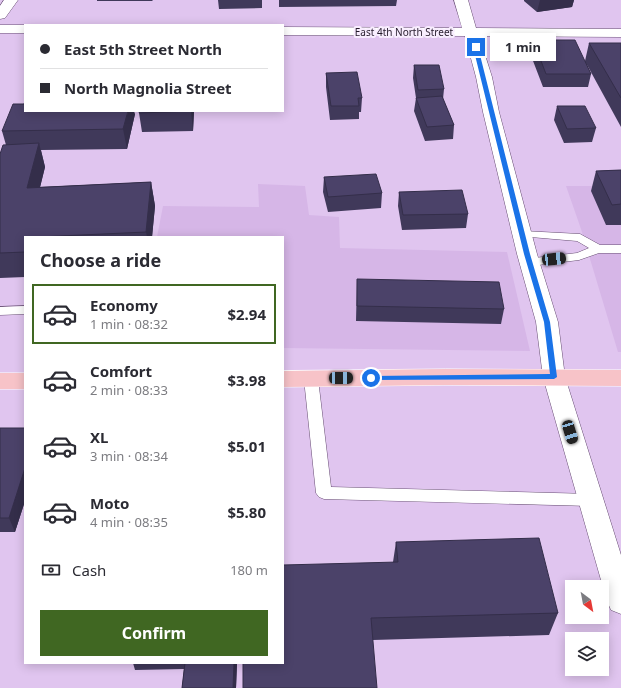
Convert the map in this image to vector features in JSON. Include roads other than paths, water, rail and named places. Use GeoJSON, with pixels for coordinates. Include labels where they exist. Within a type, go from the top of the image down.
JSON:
{"type":"FeatureCollection","features":[{"type":"Feature","properties":{"kind":"main road"},"geometry":{"type":"LineString","coordinates":[[284,379],[621,378]]}},
{"type":"Feature","properties":{"kind":"main road"},"geometry":{"type":"LineString","coordinates":[[0,381],[24,381]]}},
{"type":"Feature","properties":{"kind":"street"},"geometry":{"type":"LineString","coordinates":[[0,15],[11,0]]}},
{"type":"Feature","properties":{"kind":"street"},"geometry":{"type":"LineString","coordinates":[[461,0],[484,78],[491,112],[539,300],[547,322],[554,377],[621,600]]}},
{"type":"Feature","properties":{"kind":"street"},"geometry":{"type":"LineString","coordinates":[[0,29],[24,29]]}},
{"type":"Feature","properties":{"kind":"street","name":"East 4th North Street"},"geometry":{"type":"LineString","coordinates":[[284,31],[621,33]]}},
{"type":"Feature","properties":{"kind":"lane"},"geometry":{"type":"LineString","coordinates":[[523,234],[580,238],[598,249]]}},
{"type":"Feature","properties":{"kind":"lane"},"geometry":{"type":"LineString","coordinates":[[530,262],[579,256],[598,249],[621,249]]}},
{"type":"Feature","properties":{"kind":"lane"},"geometry":{"type":"LineString","coordinates":[[0,311],[24,310]]}},
{"type":"Feature","properties":{"kind":"lane"},"geometry":{"type":"LineString","coordinates":[[311,379],[324,493],[591,500]]}}]}
